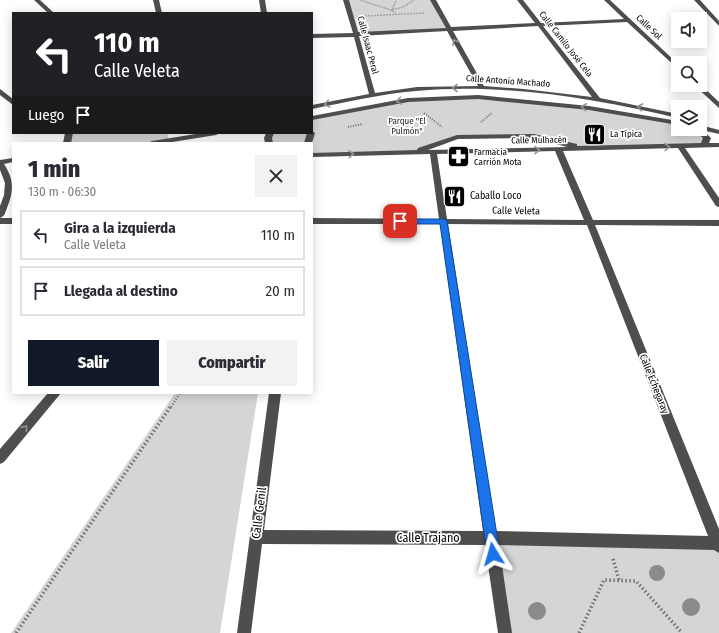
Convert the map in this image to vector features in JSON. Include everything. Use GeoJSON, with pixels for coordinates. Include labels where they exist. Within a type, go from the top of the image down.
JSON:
{"type":"FeatureCollection","features":[{"type":"Feature","properties":{"kind":"street"},"geometry":{"type":"LineString","coordinates":[[37,0],[50,12]]}},
{"type":"Feature","properties":{"kind":"street"},"geometry":{"type":"LineString","coordinates":[[156,0],[159,12]]}},
{"type":"Feature","properties":{"kind":"street"},"geometry":{"type":"LineString","coordinates":[[262,0],[264,12]]}},
{"type":"Feature","properties":{"kind":"street","name":"Calle Isaac Peral"},"geometry":{"type":"LineString","coordinates":[[346,0],[373,96]]}},
{"type":"Feature","properties":{"kind":"street"},"geometry":{"type":"LineString","coordinates":[[433,0],[482,88]]}},
{"type":"Feature","properties":{"kind":"street","name":"Calle Camilo José Cela"},"geometry":{"type":"LineString","coordinates":[[520,0],[597,99]]}},
{"type":"Feature","properties":{"kind":"street","name":"Calle Sol"},"geometry":{"type":"LineString","coordinates":[[607,0],[671,60]]}},
{"type":"Feature","properties":{"kind":"street"},"geometry":{"type":"LineString","coordinates":[[697,0],[719,24]]}},
{"type":"Feature","properties":{"kind":"street"},"geometry":{"type":"LineString","coordinates":[[313,36],[356,35],[628,20]]}},
{"type":"Feature","properties":{"kind":"street","name":"Calle Antonio Machado"},"geometry":{"type":"LineString","coordinates":[[313,107],[430,88],[482,88],[597,99],[671,115]]}},
{"type":"Feature","properties":{"kind":"street"},"geometry":{"type":"LineString","coordinates":[[0,91],[12,103]]}},
{"type":"Feature","properties":{"kind":"street"},"geometry":{"type":"LineString","coordinates":[[704,92],[719,106]]}},
{"type":"Feature","properties":{"kind":"street","name":"Calle Antonio Machado"},"geometry":{"type":"LineString","coordinates":[[313,118],[408,100],[478,97],[589,108],[671,122]]}},
{"type":"Feature","properties":{"kind":"street"},"geometry":{"type":"LineString","coordinates":[[707,122],[719,125]]}},
{"type":"Feature","properties":{"kind":"street"},"geometry":{"type":"LineString","coordinates":[[707,129],[719,132]]}},
{"type":"Feature","properties":{"kind":"street"},"geometry":{"type":"LineString","coordinates":[[156,142],[208,134]]}},
{"type":"Feature","properties":{"kind":"street"},"geometry":{"type":"LineString","coordinates":[[411,153],[457,137],[534,136],[588,149]]}},
{"type":"Feature","properties":{"kind":"street"},"geometry":{"type":"LineString","coordinates":[[704,146],[707,138],[705,136]]}},
{"type":"Feature","properties":{"kind":"street","name":"Calle Mulhacén"},"geometry":{"type":"LineString","coordinates":[[313,155],[719,145]]}},
{"type":"Feature","properties":{"kind":"street"},"geometry":{"type":"LineString","coordinates":[[681,147],[719,204]]}},
{"type":"Feature","properties":{"kind":"street","name":"Calle Echegaray"},"geometry":{"type":"LineString","coordinates":[[558,150],[590,223],[719,544]]}},
{"type":"Feature","properties":{"kind":"street"},"geometry":{"type":"LineString","coordinates":[[433,152],[505,633]]}},
{"type":"Feature","properties":{"kind":"street"},"geometry":{"type":"LineString","coordinates":[[0,215],[8,198],[10,183],[6,172],[0,163],[12,161]]}},
{"type":"Feature","properties":{"kind":"street"},"geometry":{"type":"LineString","coordinates":[[0,221],[12,221]]}},
{"type":"Feature","properties":{"kind":"street","name":"Calle Veleta"},"geometry":{"type":"LineString","coordinates":[[313,221],[719,223]]}},
{"type":"Feature","properties":{"kind":"street"},"geometry":{"type":"LineString","coordinates":[[0,458],[54,394]]}},
{"type":"Feature","properties":{"kind":"street","name":"Calle Genil"},"geometry":{"type":"LineString","coordinates":[[244,633],[275,394]]}},
{"type":"Feature","properties":{"kind":"street","name":"Calle Trajano"},"geometry":{"type":"LineString","coordinates":[[256,537],[491,538],[719,544]]}},
{"type":"Feature","properties":{"kind":"path"},"geometry":{"type":"LineString","coordinates":[[360,0],[391,10],[396,14]]}},
{"type":"Feature","properties":{"kind":"path"},"geometry":{"type":"LineString","coordinates":[[391,10],[396,0]]}},
{"type":"Feature","properties":{"kind":"path"},"geometry":{"type":"LineString","coordinates":[[391,10],[402,7],[414,0]]}},
{"type":"Feature","properties":{"kind":"path"},"geometry":{"type":"LineString","coordinates":[[351,16],[440,12]]}},
{"type":"Feature","properties":{"kind":"path"},"geometry":{"type":"LineString","coordinates":[[474,137],[480,123],[495,110],[520,101]]}},
{"type":"Feature","properties":{"kind":"path"},"geometry":{"type":"LineString","coordinates":[[429,110],[422,111],[457,137]]}},
{"type":"Feature","properties":{"kind":"path"},"geometry":{"type":"LineString","coordinates":[[348,127],[370,122]]}},
{"type":"Feature","properties":{"kind":"path"},"geometry":{"type":"LineString","coordinates":[[16,633],[179,394]]}},
{"type":"Feature","properties":{"kind":"path"},"geometry":{"type":"LineString","coordinates":[[579,633],[604,580],[636,581],[682,633]]}},
{"type":"Feature","properties":{"kind":"green space"},"geometry":{"type":"Polygon","coordinates":[[[346,0],[433,0],[448,29],[356,34],[346,0]]]}},
{"type":"Feature","properties":{"kind":"green space","name":"Parque \"El Pulmón\""},"geometry":{"type":"Polygon","coordinates":[[[478,97],[589,108],[671,122],[671,136],[705,136],[707,138],[704,146],[588,149],[534,136],[457,137],[411,153],[313,155],[313,142],[269,142],[270,134],[313,134],[313,118],[408,100],[478,97]]]}},
{"type":"Feature","properties":{"kind":"green space"},"geometry":{"type":"Polygon","coordinates":[[[69,134],[168,134],[168,141],[160,142],[67,142],[69,134]]]}},
{"type":"Feature","properties":{"kind":"green space"},"geometry":{"type":"Polygon","coordinates":[[[174,394],[258,394],[220,633],[11,633],[174,394]]]}},
{"type":"Feature","properties":{"kind":"green space"},"geometry":{"type":"Polygon","coordinates":[[[491,538],[719,546],[719,633],[505,633],[491,538]]]}},
{"type":"Feature","properties":{"kind":"place","name":"La Típica"},"geometry":{"type":"Point","coordinates":[594,134]}},
{"type":"Feature","properties":{"kind":"place","name":"Farmacia Carrión Mota"},"geometry":{"type":"Point","coordinates":[459,157]}},
{"type":"Feature","properties":{"kind":"place","name":"Caballo Loco"},"geometry":{"type":"Point","coordinates":[454,196]}},
{"type":"Feature","properties":{"kind":"route"},"geometry":{"type":"LineString","coordinates":[[400,221],[444,221],[493,554]]}}]}
